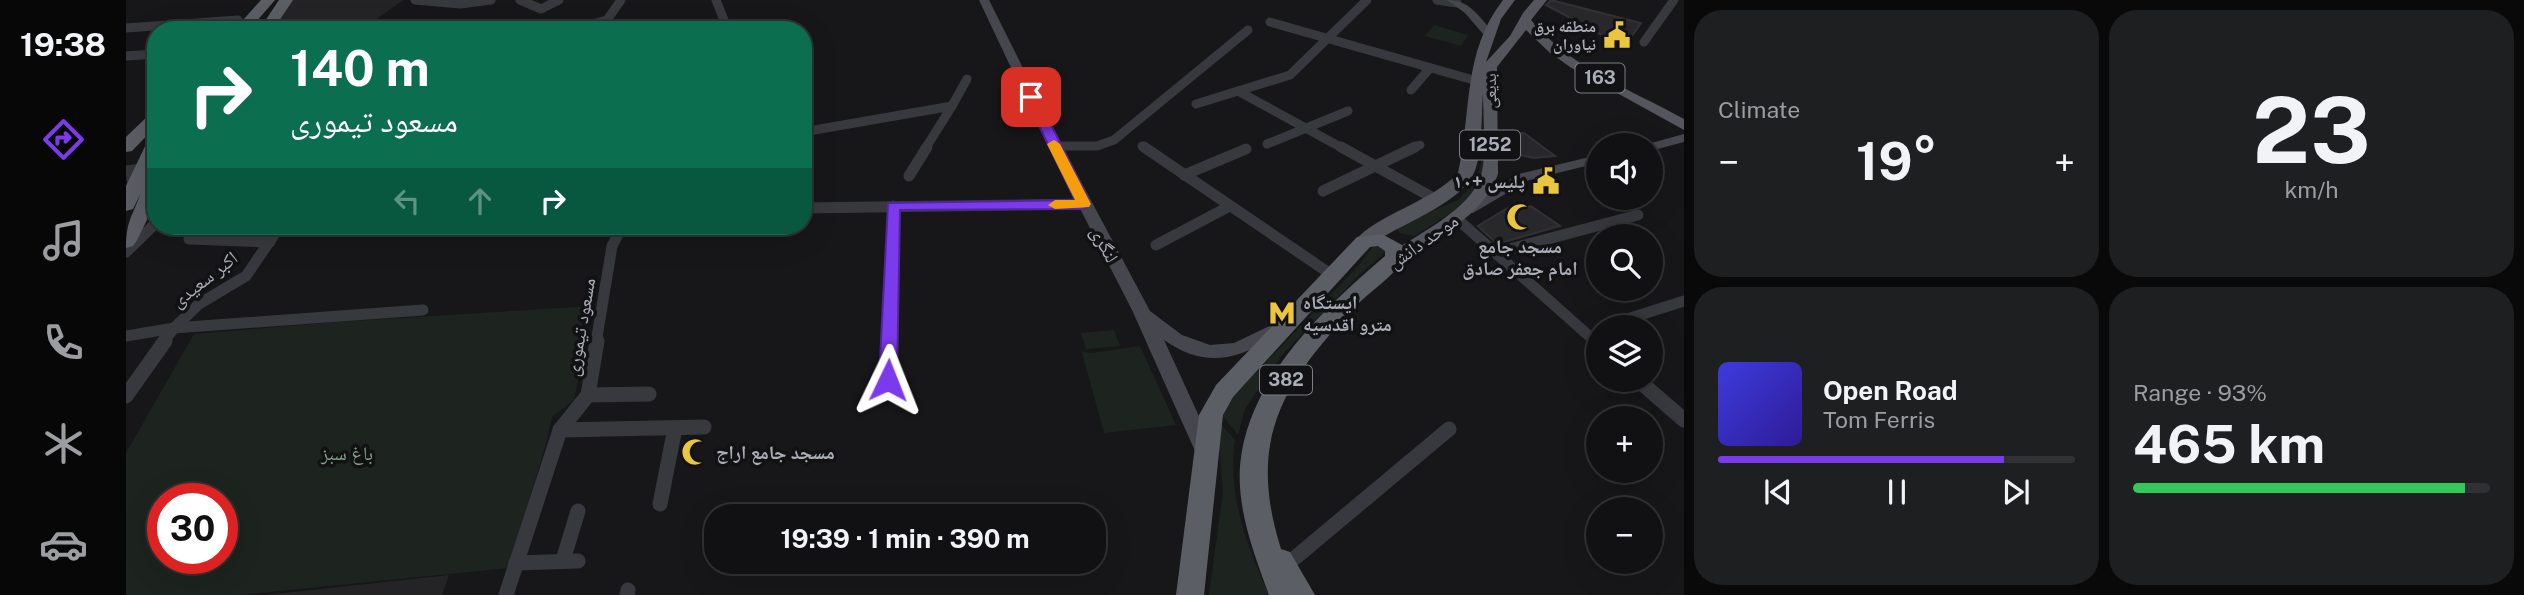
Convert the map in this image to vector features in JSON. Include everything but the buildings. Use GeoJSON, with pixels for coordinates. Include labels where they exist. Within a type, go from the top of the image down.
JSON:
{"type":"FeatureCollection","features":[{"type":"Feature","properties":{"kind":"highway"},"geometry":{"type":"LineString","coordinates":[[244,21],[268,0]]}},
{"type":"Feature","properties":{"kind":"highway"},"geometry":{"type":"LineString","coordinates":[[262,21],[279,0]]}},
{"type":"Feature","properties":{"kind":"highway"},"geometry":{"type":"LineString","coordinates":[[272,21],[286,0]]}},
{"type":"Feature","properties":{"kind":"highway"},"geometry":{"type":"LineString","coordinates":[[126,147],[147,126]]}},
{"type":"Feature","properties":{"kind":"highway"},"geometry":{"type":"LineString","coordinates":[[128,195],[147,158]]}},
{"type":"Feature","properties":{"kind":"highway"},"geometry":{"type":"LineString","coordinates":[[126,242],[147,200]]}},
{"type":"Feature","properties":{"kind":"highway"},"geometry":{"type":"LineString","coordinates":[[1364,241],[1376,239],[1389,242],[1397,252],[1395,258]]}},
{"type":"Feature","properties":{"kind":"highway","name":"موحد دانش"},"geometry":{"type":"LineString","coordinates":[[1205,451],[1211,415],[1224,391],[1364,241]]}},
{"type":"Feature","properties":{"kind":"highway","name":"موحد دانش"},"geometry":{"type":"LineString","coordinates":[[1263,537],[1254,498],[1253,464],[1265,417],[1296,363],[1316,335],[1356,290],[1395,258]]}},
{"type":"Feature","properties":{"kind":"highway","name":"382"},"geometry":{"type":"LineString","coordinates":[[1190,595],[1205,480],[1205,451]]}},
{"type":"Feature","properties":{"kind":"highway"},"geometry":{"type":"LineString","coordinates":[[1263,537],[1300,595]]}},
{"type":"Feature","properties":{"kind":"highway","name":"382"},"geometry":{"type":"LineString","coordinates":[[1263,537],[1283,595]]}},
{"type":"Feature","properties":{"kind":"main road","name":"لنگری"},"geometry":{"type":"LineString","coordinates":[[984,0],[1084,204],[1141,310],[1205,451]]}},
{"type":"Feature","properties":{"kind":"main road","name":"بدیعی"},"geometry":{"type":"LineString","coordinates":[[1468,167],[1482,50],[1500,10],[1509,0]]}},
{"type":"Feature","properties":{"kind":"main road","name":"بدیعی"},"geometry":{"type":"LineString","coordinates":[[1462,214],[1483,190],[1490,174],[1490,66],[1515,38],[1541,0]]}},
{"type":"Feature","properties":{"kind":"main road"},"geometry":{"type":"LineString","coordinates":[[1454,1],[1488,33]]}},
{"type":"Feature","properties":{"kind":"main road","name":"163"},"geometry":{"type":"LineString","coordinates":[[1525,20],[1531,29],[1556,50],[1684,125]]}},
{"type":"Feature","properties":{"kind":"main road","name":"موحد دانش"},"geometry":{"type":"LineString","coordinates":[[1395,258],[1424,237],[1524,177],[1586,162]]}},
{"type":"Feature","properties":{"kind":"main road","name":"موحد دانش"},"geometry":{"type":"LineString","coordinates":[[1364,241],[1389,224],[1437,200],[1461,181],[1468,167]]}},
{"type":"Feature","properties":{"kind":"main road"},"geometry":{"type":"LineString","coordinates":[[1389,224],[1390,231],[1402,238],[1424,237]]}},
{"type":"Feature","properties":{"kind":"main road"},"geometry":{"type":"LineString","coordinates":[[1141,310],[1168,334],[1210,352],[1237,350],[1283,326]]}},
{"type":"Feature","properties":{"kind":"street"},"geometry":{"type":"LineString","coordinates":[[415,0],[460,4],[491,0]]}},
{"type":"Feature","properties":{"kind":"street"},"geometry":{"type":"LineString","coordinates":[[520,0],[537,9],[547,8],[559,0]]}},
{"type":"Feature","properties":{"kind":"street"},"geometry":{"type":"LineString","coordinates":[[603,21],[607,20],[621,0]]}},
{"type":"Feature","properties":{"kind":"street"},"geometry":{"type":"LineString","coordinates":[[716,0],[724,21]]}},
{"type":"Feature","properties":{"kind":"street"},"geometry":{"type":"LineString","coordinates":[[1196,104],[1290,75],[1367,0]]}},
{"type":"Feature","properties":{"kind":"street"},"geometry":{"type":"LineString","coordinates":[[1437,0],[1454,1]]}},
{"type":"Feature","properties":{"kind":"street"},"geometry":{"type":"LineString","coordinates":[[1644,43],[1673,2],[1684,6]]}},
{"type":"Feature","properties":{"kind":"street"},"geometry":{"type":"LineString","coordinates":[[1270,22],[1477,81]]}},
{"type":"Feature","properties":{"kind":"street"},"geometry":{"type":"LineString","coordinates":[[126,28],[147,27]]}},
{"type":"Feature","properties":{"kind":"street"},"geometry":{"type":"LineString","coordinates":[[1055,146],[1097,146],[1114,140],[1248,30]]}},
{"type":"Feature","properties":{"kind":"street"},"geometry":{"type":"LineString","coordinates":[[126,56],[147,55]]}},
{"type":"Feature","properties":{"kind":"street"},"geometry":{"type":"LineString","coordinates":[[1411,90],[1430,68]]}},
{"type":"Feature","properties":{"kind":"street"},"geometry":{"type":"LineString","coordinates":[[909,176],[967,79]]}},
{"type":"Feature","properties":{"kind":"street"},"geometry":{"type":"LineString","coordinates":[[1238,91],[1437,200]]}},
{"type":"Feature","properties":{"kind":"street"},"geometry":{"type":"LineString","coordinates":[[812,130],[952,106]]}},
{"type":"Feature","properties":{"kind":"street"},"geometry":{"type":"LineString","coordinates":[[1267,144],[1348,111]]}},
{"type":"Feature","properties":{"kind":"street"},"geometry":{"type":"LineString","coordinates":[[1322,191],[1419,145]]}},
{"type":"Feature","properties":{"kind":"street"},"geometry":{"type":"LineString","coordinates":[[1142,146],[1332,275]]}},
{"type":"Feature","properties":{"kind":"street"},"geometry":{"type":"LineString","coordinates":[[1184,175],[1246,149]]}},
{"type":"Feature","properties":{"kind":"street"},"geometry":{"type":"LineString","coordinates":[[812,208],[1084,204]]}},
{"type":"Feature","properties":{"kind":"street"},"geometry":{"type":"LineString","coordinates":[[888,380],[893,206]]}},
{"type":"Feature","properties":{"kind":"street"},"geometry":{"type":"LineString","coordinates":[[1156,245],[1230,206]]}},
{"type":"Feature","properties":{"kind":"street"},"geometry":{"type":"LineString","coordinates":[[1462,214],[1494,253],[1586,323]]}},
{"type":"Feature","properties":{"kind":"street"},"geometry":{"type":"LineString","coordinates":[[1494,253],[1638,215]]}},
{"type":"Feature","properties":{"kind":"street"},"geometry":{"type":"LineString","coordinates":[[126,252],[147,232]]}},
{"type":"Feature","properties":{"kind":"street","name":"اکبر سعیدی"},"geometry":{"type":"LineString","coordinates":[[126,396],[174,328],[198,304],[246,276],[274,235]]}},
{"type":"Feature","properties":{"kind":"street","name":"مسعود تیموری"},"geometry":{"type":"LineString","coordinates":[[506,595],[560,430],[588,395],[612,246],[617,235]]}},
{"type":"Feature","properties":{"kind":"street"},"geometry":{"type":"LineString","coordinates":[[189,239],[270,242]]}},
{"type":"Feature","properties":{"kind":"street"},"geometry":{"type":"LineString","coordinates":[[1641,315],[1684,301]]}},
{"type":"Feature","properties":{"kind":"street"},"geometry":{"type":"LineString","coordinates":[[126,335],[174,328],[423,310]]}},
{"type":"Feature","properties":{"kind":"street"},"geometry":{"type":"LineString","coordinates":[[1652,392],[1684,420]]}},
{"type":"Feature","properties":{"kind":"street"},"geometry":{"type":"LineString","coordinates":[[588,395],[649,394]]}},
{"type":"Feature","properties":{"kind":"street"},"geometry":{"type":"LineString","coordinates":[[560,430],[704,427]]}},
{"type":"Feature","properties":{"kind":"street"},"geometry":{"type":"LineString","coordinates":[[660,504],[675,428]]}},
{"type":"Feature","properties":{"kind":"street"},"geometry":{"type":"LineString","coordinates":[[1284,567],[1449,429]]}},
{"type":"Feature","properties":{"kind":"street"},"geometry":{"type":"LineString","coordinates":[[516,563],[571,560],[578,510]]}},
{"type":"Feature","properties":{"kind":"shaded area"},"geometry":{"type":"Polygon","coordinates":[[[290,0],[403,0],[374,21],[277,21],[290,0]]]}},
{"type":"Feature","properties":{"kind":"shaded area"},"geometry":{"type":"Polygon","coordinates":[[[449,575],[442,595],[266,595],[449,575]]]}},
{"type":"Feature","properties":{"kind":"green space"},"geometry":{"type":"Polygon","coordinates":[[[1434,25],[1468,35],[1461,46],[1425,36],[1434,25]]]}},
{"type":"Feature","properties":{"kind":"green space"},"geometry":{"type":"Polygon","coordinates":[[[1483,108],[1487,133],[1485,180],[1456,210],[1414,236],[1400,233],[1396,227],[1458,200],[1477,180],[1481,163],[1483,108]]]}},
{"type":"Feature","properties":{"kind":"green space"},"geometry":{"type":"Polygon","coordinates":[[[1376,243],[1389,249],[1358,276],[1282,355],[1245,409],[1238,435],[1221,414],[1223,407],[1358,266],[1376,243]]]}},
{"type":"Feature","properties":{"kind":"green space","name":"باغ سبز"},"geometry":{"type":"Polygon","coordinates":[[[593,306],[574,400],[552,417],[509,568],[240,595],[126,595],[126,453],[194,334],[593,306]]]}},
{"type":"Feature","properties":{"kind":"green space"},"geometry":{"type":"Polygon","coordinates":[[[1114,330],[1120,346],[1086,349],[1081,333],[1114,330]]]}},
{"type":"Feature","properties":{"kind":"green space"},"geometry":{"type":"Polygon","coordinates":[[[1140,346],[1176,425],[1104,433],[1082,352],[1140,346]]]}},
{"type":"Feature","properties":{"kind":"green space"},"geometry":{"type":"Polygon","coordinates":[[[1217,420],[1235,440],[1233,460],[1236,500],[1246,539],[1269,595],[1209,595],[1223,492],[1217,420]]]}},
{"type":"Feature","properties":{"kind":"tunnel"},"geometry":{"type":"LineString","coordinates":[[126,175],[147,172]]}},
{"type":"Feature","properties":{"kind":"slow traffic"},"geometry":{"type":"LineString","coordinates":[[1054,144],[1084,204],[1055,205]]}},
{"type":"Feature","properties":{"kind":"place","name":"منطقه برق نیاوران"},"geometry":{"type":"Point","coordinates":[1617,35]}},
{"type":"Feature","properties":{"kind":"place","name":"پلیس +۱۰"},"geometry":{"type":"Point","coordinates":[1546,181]}},
{"type":"Feature","properties":{"kind":"place","name":"مسجد جامع امام جعفر صادق"},"geometry":{"type":"Point","coordinates":[1520,217]}},
{"type":"Feature","properties":{"kind":"place","name":"ایستگاه مترو اقدسیه"},"geometry":{"type":"Point","coordinates":[1282,313]}},
{"type":"Feature","properties":{"kind":"place","name":"مسجد جامع اراج"},"geometry":{"type":"Point","coordinates":[695,452]}},
{"type":"Feature","properties":{"kind":"route"},"geometry":{"type":"LineString","coordinates":[[888,380],[893,206],[1084,204],[1031,97]]}}]}
